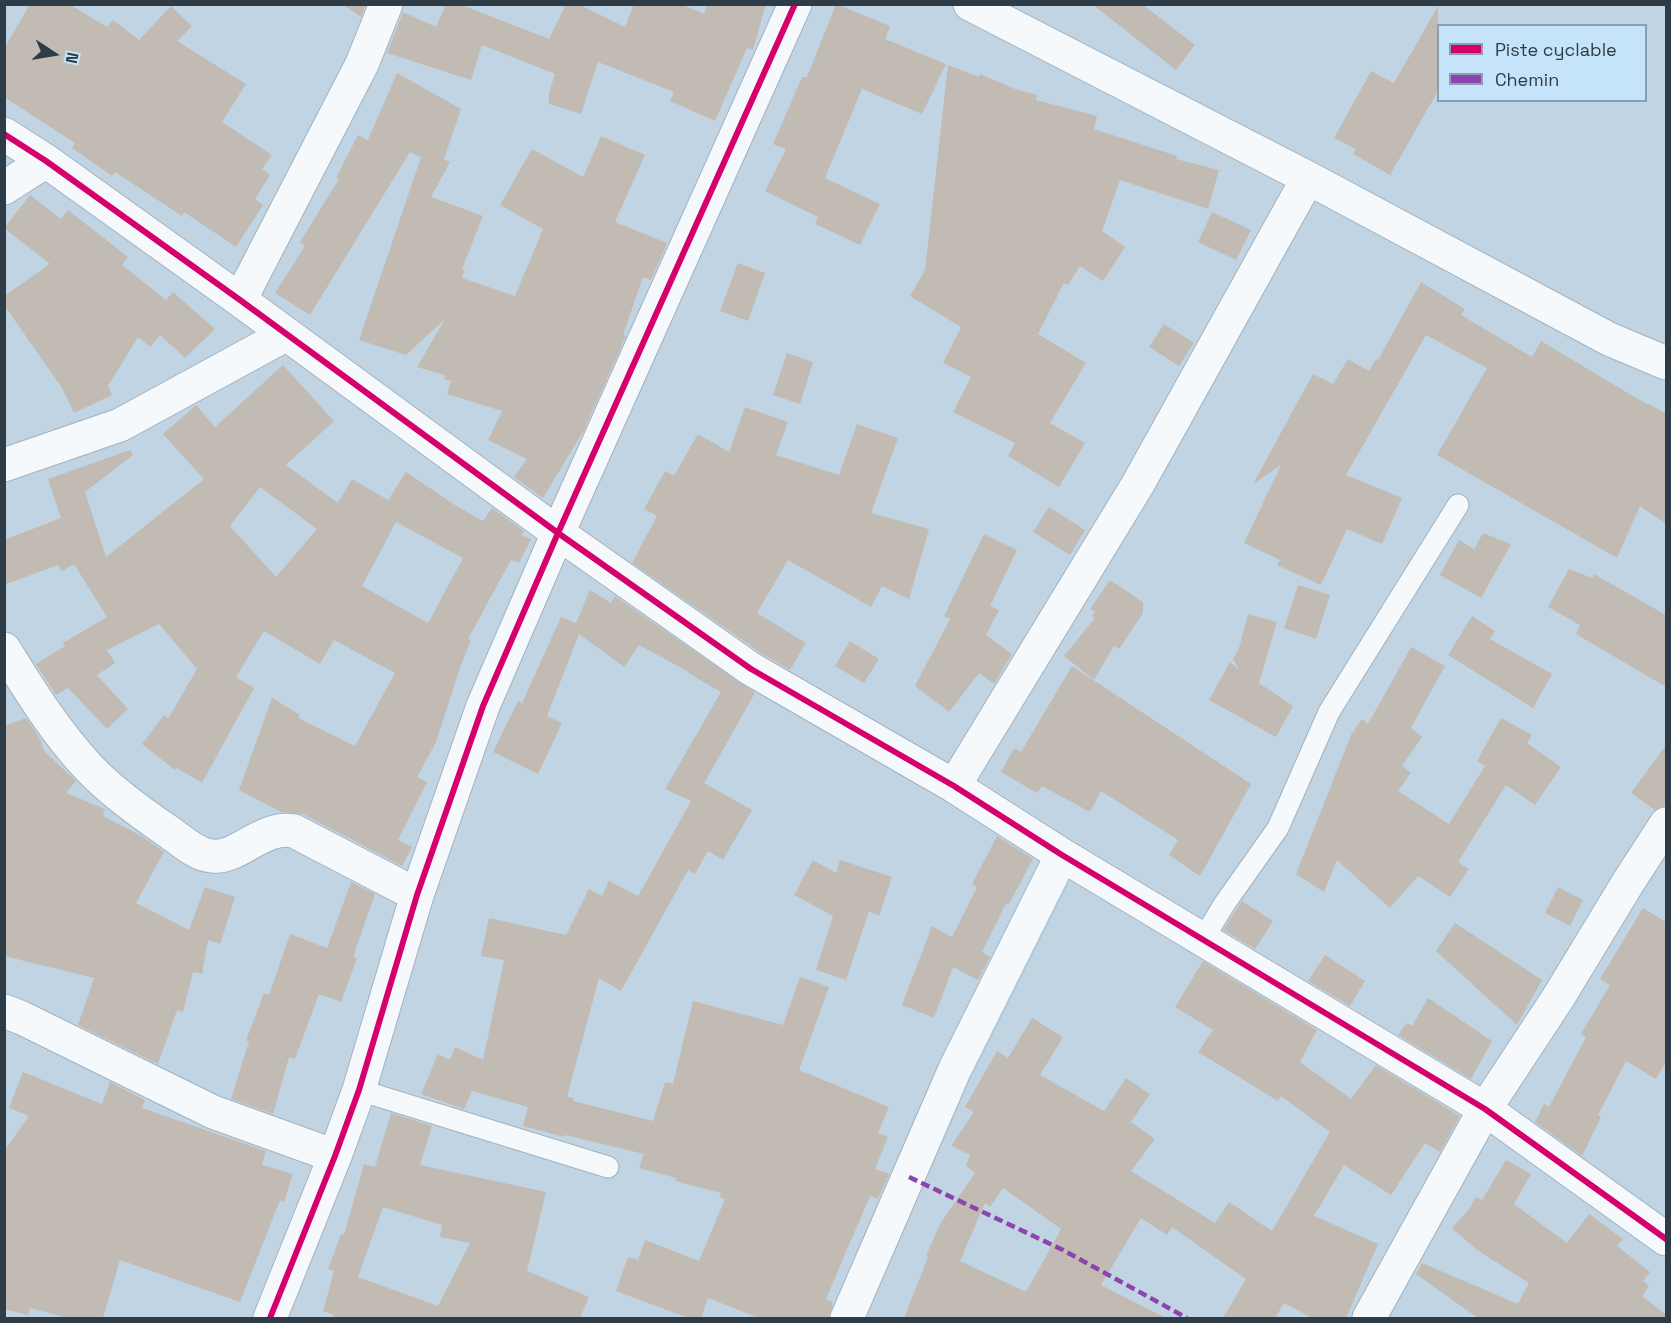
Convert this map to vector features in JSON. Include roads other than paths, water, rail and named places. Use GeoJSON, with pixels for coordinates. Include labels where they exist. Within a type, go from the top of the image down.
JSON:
{"type":"FeatureCollection","features":[{"type":"Feature","properties":{"kind":"street"},"geometry":{"type":"LineString","coordinates":[[240,300],[362,64],[386,4]]}},
{"type":"Feature","properties":{"kind":"street"},"geometry":{"type":"LineString","coordinates":[[270,1318],[336,1156],[359,1090],[417,895],[483,706],[795,4]]}},
{"type":"Feature","properties":{"kind":"street"},"geometry":{"type":"LineString","coordinates":[[970,4],[1308,178],[1609,339],[1666,363]]}},
{"type":"Feature","properties":{"kind":"street"},"geometry":{"type":"LineString","coordinates":[[4,134],[46,161],[558,533],[751,669],[954,786],[1062,855],[1485,1109],[1666,1239]]}},
{"type":"Feature","properties":{"kind":"street"},"geometry":{"type":"LineString","coordinates":[[4,188],[46,161]]}},
{"type":"Feature","properties":{"kind":"street"},"geometry":{"type":"LineString","coordinates":[[954,786],[1138,484],[1308,178]]}},
{"type":"Feature","properties":{"kind":"street"},"geometry":{"type":"LineString","coordinates":[[4,465],[120,425],[287,334]]}},
{"type":"Feature","properties":{"kind":"street"},"geometry":{"type":"LineString","coordinates":[[4,649],[33,697],[90,769],[133,807],[199,853],[223,856],[272,832],[284,829],[294,831],[417,895]]}},
{"type":"Feature","properties":{"kind":"street"},"geometry":{"type":"LineString","coordinates":[[1369,1318],[1485,1109],[1661,844]]}},
{"type":"Feature","properties":{"kind":"street"},"geometry":{"type":"LineString","coordinates":[[848,1318],[956,1069],[1062,855]]}},
{"type":"Feature","properties":{"kind":"street"},"geometry":{"type":"LineString","coordinates":[[4,1011],[213,1113],[336,1156]]}},
{"type":"Feature","properties":{"kind":"lane"},"geometry":{"type":"LineString","coordinates":[[1203,939],[1225,903],[1278,828],[1329,712],[1458,505]]}},
{"type":"Feature","properties":{"kind":"lane"},"geometry":{"type":"LineString","coordinates":[[359,1090],[608,1167]]}}]}
